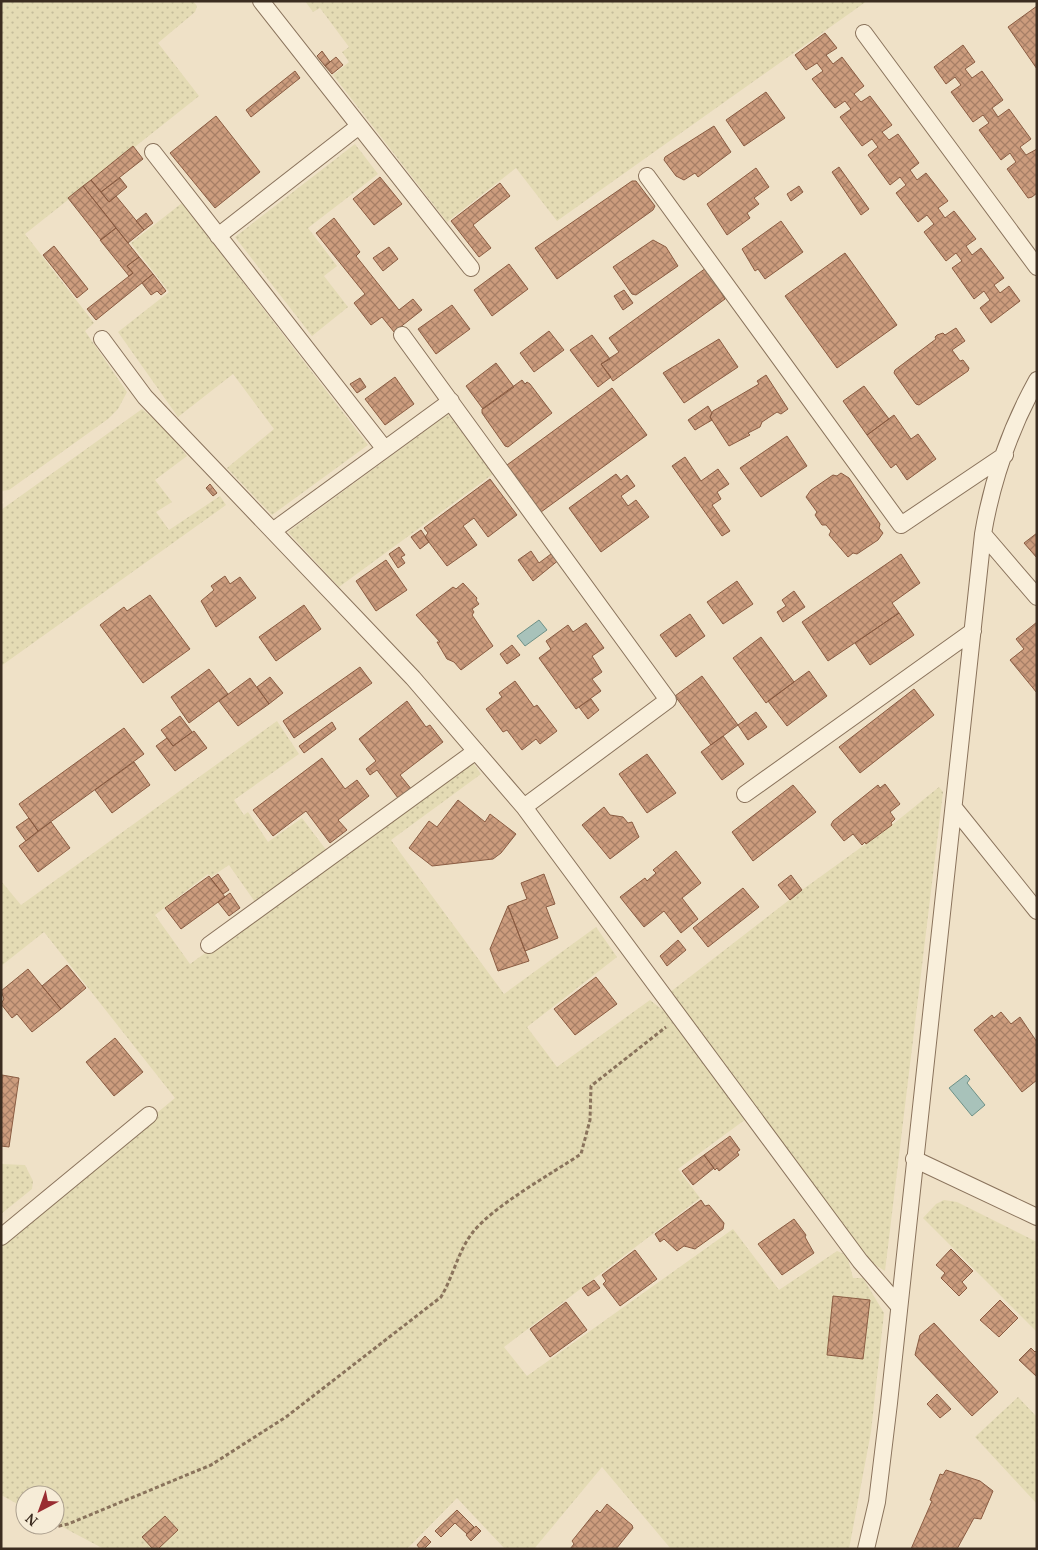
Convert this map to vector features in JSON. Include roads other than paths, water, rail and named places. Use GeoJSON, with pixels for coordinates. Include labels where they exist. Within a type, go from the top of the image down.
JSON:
{"type":"FeatureCollection","features":[{"type":"Feature","properties":{"kind":"street"},"geometry":{"type":"LineString","coordinates":[[261,1],[471,268]]}},
{"type":"Feature","properties":{"kind":"street"},"geometry":{"type":"LineString","coordinates":[[864,33],[1037,267]]}},
{"type":"Feature","properties":{"kind":"street"},"geometry":{"type":"LineString","coordinates":[[218,236],[359,126]]}},
{"type":"Feature","properties":{"kind":"street"},"geometry":{"type":"LineString","coordinates":[[153,152],[384,448]]}},
{"type":"Feature","properties":{"kind":"street"},"geometry":{"type":"LineString","coordinates":[[647,176],[901,525],[1005,455]]}},
{"type":"Feature","properties":{"kind":"street"},"geometry":{"type":"LineString","coordinates":[[402,335],[668,700],[524,807]]}},
{"type":"Feature","properties":{"kind":"street"},"geometry":{"type":"LineString","coordinates":[[102,339],[145,397],[274,530],[413,678],[524,807],[860,1260],[898,1305]]}},
{"type":"Feature","properties":{"kind":"street"},"geometry":{"type":"LineString","coordinates":[[866,1549],[876,1502],[955,809],[983,534],[993,490],[1005,455],[1037,380]]}},
{"type":"Feature","properties":{"kind":"street"},"geometry":{"type":"LineString","coordinates":[[274,530],[450,401]]}},
{"type":"Feature","properties":{"kind":"street"},"geometry":{"type":"LineString","coordinates":[[1026,404],[1037,417]]}},
{"type":"Feature","properties":{"kind":"street"},"geometry":{"type":"LineString","coordinates":[[983,534],[1037,597]]}},
{"type":"Feature","properties":{"kind":"street"},"geometry":{"type":"LineString","coordinates":[[745,794],[972,631]]}},
{"type":"Feature","properties":{"kind":"street"},"geometry":{"type":"LineString","coordinates":[[209,945],[476,751]]}},
{"type":"Feature","properties":{"kind":"street"},"geometry":{"type":"LineString","coordinates":[[955,809],[1037,911]]}},
{"type":"Feature","properties":{"kind":"street"},"geometry":{"type":"LineString","coordinates":[[1,1237],[149,1115]]}},
{"type":"Feature","properties":{"kind":"street"},"geometry":{"type":"LineString","coordinates":[[914,1159],[1037,1217]]}},
{"type":"Feature","properties":{"kind":"water"},"geometry":{"type":"Polygon","coordinates":[[[539,620],[547,630],[525,646],[517,636],[539,620]]]}},
{"type":"Feature","properties":{"kind":"water"},"geometry":{"type":"Polygon","coordinates":[[[966,1075],[970,1079],[967,1083],[985,1105],[972,1116],[949,1088],[966,1075]]]}}]}
